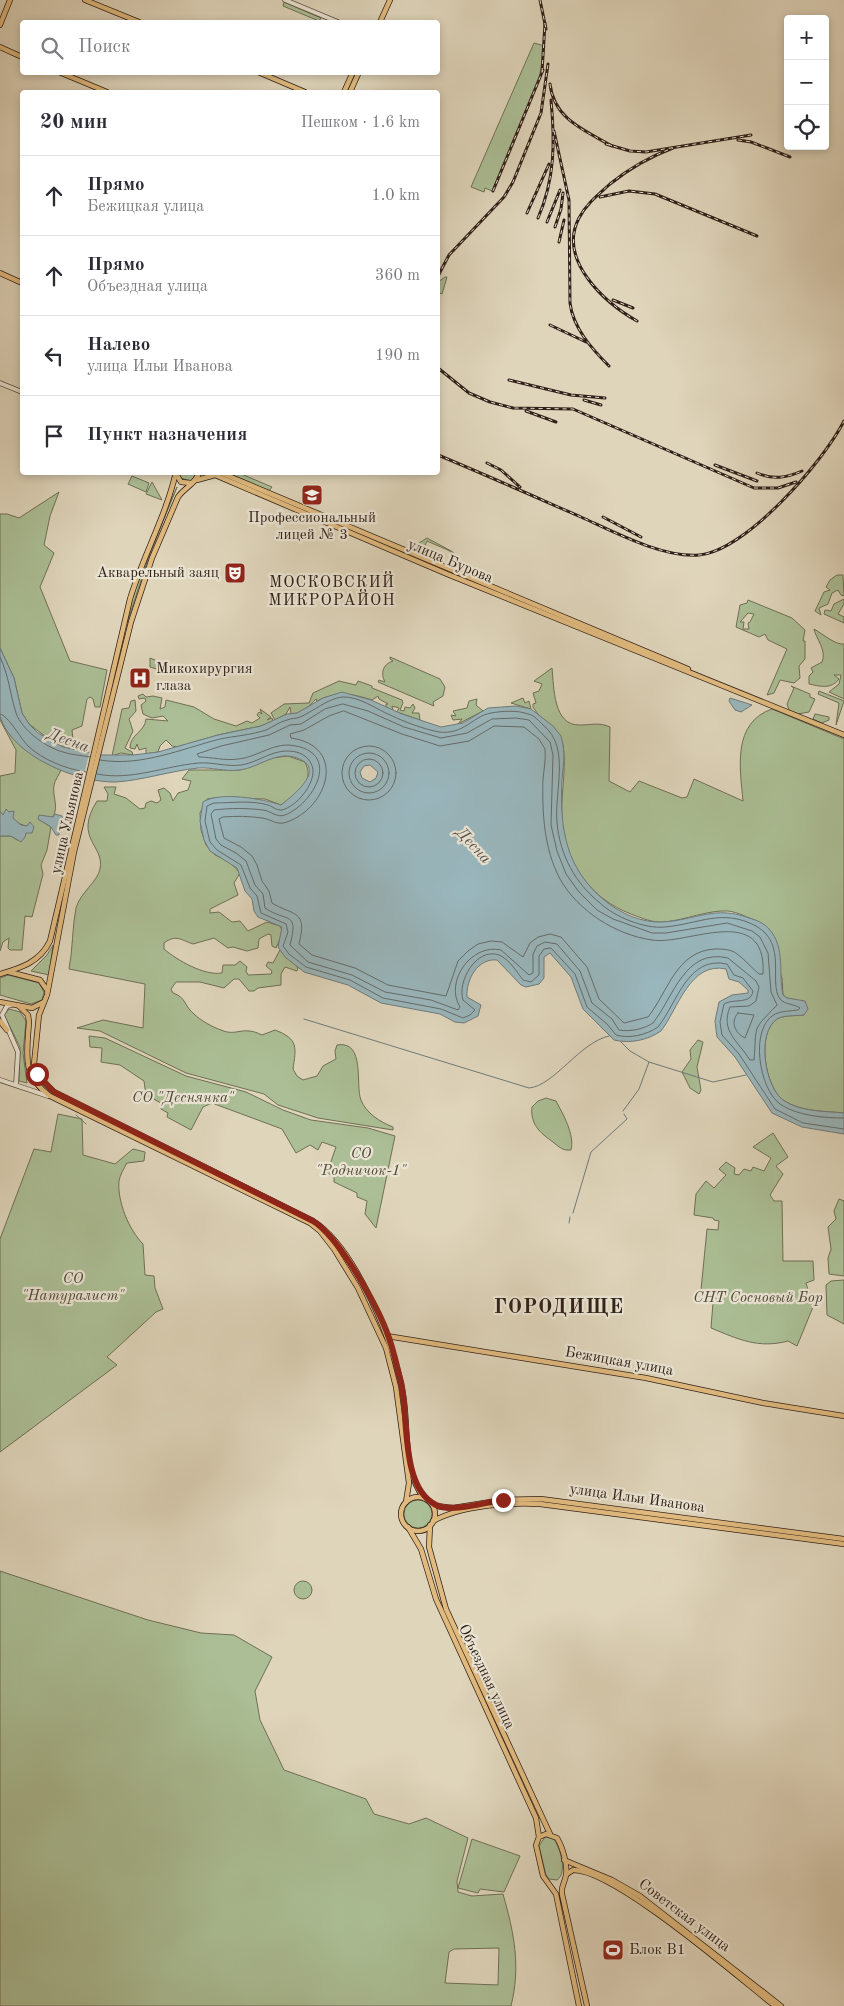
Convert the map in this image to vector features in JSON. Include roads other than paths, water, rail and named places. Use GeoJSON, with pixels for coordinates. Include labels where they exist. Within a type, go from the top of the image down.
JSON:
{"type":"FeatureCollection","features":[{"type":"Feature","properties":{"kind":"main road"},"geometry":{"type":"LineString","coordinates":[[0,25],[10,0]]}},
{"type":"Feature","properties":{"kind":"main road"},"geometry":{"type":"LineString","coordinates":[[85,0],[134,20]]}},
{"type":"Feature","properties":{"kind":"main road"},"geometry":{"type":"LineString","coordinates":[[381,20],[390,0]]}},
{"type":"Feature","properties":{"kind":"main road"},"geometry":{"type":"LineString","coordinates":[[0,48],[20,56]]}},
{"type":"Feature","properties":{"kind":"main road"},"geometry":{"type":"LineString","coordinates":[[66,75],[102,90]]}},
{"type":"Feature","properties":{"kind":"main road"},"geometry":{"type":"LineString","coordinates":[[265,75],[300,90]]}},
{"type":"Feature","properties":{"kind":"main road"},"geometry":{"type":"LineString","coordinates":[[345,90],[352,75]]}},
{"type":"Feature","properties":{"kind":"main road"},"geometry":{"type":"LineString","coordinates":[[351,90],[358,75]]}},
{"type":"Feature","properties":{"kind":"main road"},"geometry":{"type":"LineString","coordinates":[[0,274],[20,282]]}},
{"type":"Feature","properties":{"kind":"main road","name":"улица Ульянова"},"geometry":{"type":"LineString","coordinates":[[8,972],[29,964],[40,956],[50,941],[130,598],[145,555],[166,507],[175,475]]}},
{"type":"Feature","properties":{"kind":"main road"},"geometry":{"type":"LineString","coordinates":[[178,475],[181,482],[194,482]]}},
{"type":"Feature","properties":{"kind":"main road","name":"улица Ульянова"},"geometry":{"type":"LineString","coordinates":[[100,733],[140,591],[178,498],[194,482],[198,475]]}},
{"type":"Feature","properties":{"kind":"main road","name":"улица Бурова"},"geometry":{"type":"LineString","coordinates":[[194,482],[215,475],[480,588],[672,667],[697,674]]}},
{"type":"Feature","properties":{"kind":"main road","name":"улица Бурова"},"geometry":{"type":"LineString","coordinates":[[226,475],[844,735]]}},
{"type":"Feature","properties":{"kind":"main road","name":"улица Ульянова"},"geometry":{"type":"LineString","coordinates":[[72,851],[47,997],[39,1015],[34,1064],[40,1079],[54,1092],[318,1224],[329,1234],[355,1271],[389,1336]]}},
{"type":"Feature","properties":{"kind":"main road"},"geometry":{"type":"LineString","coordinates":[[0,974],[8,972],[40,980],[46,989],[47,997],[39,1007],[0,1001]]}},
{"type":"Feature","properties":{"kind":"main road"},"geometry":{"type":"LineString","coordinates":[[18,1005],[28,1015],[27,1056],[30,1074],[40,1089],[50,1096],[315,1226],[334,1249],[353,1280],[380,1334],[386,1348],[396,1387],[409,1483],[401,1518],[408,1527],[417,1530],[431,1523],[434,1511],[429,1501],[424,1498],[414,1497],[406,1502]]}},
{"type":"Feature","properties":{"kind":"main road"},"geometry":{"type":"LineString","coordinates":[[0,1021],[8,1030]]}},
{"type":"Feature","properties":{"kind":"main road","name":"Бежицкая улица"},"geometry":{"type":"LineString","coordinates":[[380,1334],[646,1378],[763,1403],[844,1416]]}},
{"type":"Feature","properties":{"kind":"main road"},"geometry":{"type":"LineString","coordinates":[[389,1336],[404,1396],[413,1474],[424,1498]]}},
{"type":"Feature","properties":{"kind":"main road","name":"улица Ильи Иванова"},"geometry":{"type":"LineString","coordinates":[[429,1501],[437,1506],[453,1508],[503,1500],[541,1499],[844,1539]]}},
{"type":"Feature","properties":{"kind":"main road","name":"улица Ильи Иванова"},"geometry":{"type":"LineString","coordinates":[[431,1523],[454,1513],[495,1506],[540,1504],[844,1544]]}},
{"type":"Feature","properties":{"kind":"main road","name":"Объездная улица"},"geometry":{"type":"LineString","coordinates":[[431,1523],[429,1547],[446,1609],[550,1834],[560,1842],[566,1874]]}},
{"type":"Feature","properties":{"kind":"main road","name":"Объездная улица"},"geometry":{"type":"LineString","coordinates":[[408,1527],[419,1543],[436,1599],[536,1818],[539,1838],[536,1845],[543,1876],[556,1894],[579,2006]]}},
{"type":"Feature","properties":{"kind":"main road"},"geometry":{"type":"LineString","coordinates":[[539,1838],[550,1834]]}},
{"type":"Feature","properties":{"kind":"main road","name":"Советская улица"},"geometry":{"type":"LineString","coordinates":[[564,1860],[632,1891],[781,2006]]}},
{"type":"Feature","properties":{"kind":"main road","name":"Советская улица"},"geometry":{"type":"LineString","coordinates":[[566,1874],[573,1870],[583,1871],[630,1894],[775,2006]]}},
{"type":"Feature","properties":{"kind":"main road"},"geometry":{"type":"LineString","coordinates":[[566,1874],[562,1881],[562,1894],[587,2006]]}},
{"type":"Feature","properties":{"kind":"main road"},"geometry":{"type":"LineString","coordinates":[[548,1882],[556,1884],[562,1881]]}},
{"type":"Feature","properties":{"kind":"street"},"geometry":{"type":"LineString","coordinates":[[285,0],[333,20]]}},
{"type":"Feature","properties":{"kind":"street"},"geometry":{"type":"LineString","coordinates":[[0,383],[20,391]]}},
{"type":"Feature","properties":{"kind":"street"},"geometry":{"type":"LineString","coordinates":[[16,1084],[18,1052],[2,1012],[7,1006],[18,1005]]}},
{"type":"Feature","properties":{"kind":"street"},"geometry":{"type":"LineString","coordinates":[[0,1080],[50,1096]]}},
{"type":"Feature","properties":{"kind":"water","name":"Десна"},"geometry":{"type":"Polygon","coordinates":[[[0,648],[14,678],[22,713],[29,724],[38,733],[63,747],[102,755],[133,755],[158,752],[218,735],[261,726],[287,714],[297,713],[323,698],[342,692],[371,700],[402,714],[441,727],[463,723],[488,708],[516,706],[531,709],[553,726],[561,736],[564,754],[562,813],[568,847],[582,875],[604,900],[632,917],[647,921],[675,921],[706,914],[726,913],[737,914],[754,920],[762,923],[769,929],[778,944],[780,952],[783,995],[787,998],[805,1001],[808,1009],[804,1015],[786,1016],[777,1019],[770,1026],[765,1047],[765,1060],[772,1084],[783,1100],[797,1107],[844,1113],[844,1134],[802,1127],[772,1113],[735,1057],[717,1037],[715,1021],[719,1002],[732,995],[748,993],[748,990],[739,982],[729,979],[726,969],[714,968],[703,972],[694,979],[661,1031],[645,1039],[626,1042],[614,1040],[583,1009],[571,977],[550,953],[544,957],[544,978],[539,984],[526,987],[521,985],[497,960],[484,962],[479,966],[471,977],[467,997],[481,1005],[478,1016],[464,1023],[455,1022],[440,1014],[381,1003],[348,985],[304,972],[285,957],[278,947],[282,927],[258,917],[254,911],[252,899],[245,891],[237,868],[210,851],[204,840],[200,821],[203,802],[220,797],[242,797],[281,805],[305,782],[309,769],[306,763],[297,758],[282,756],[246,769],[198,768],[116,782],[83,778],[65,772],[32,755],[17,743],[7,730],[0,716],[0,648]],[[370,765],[364,766],[360,772],[362,778],[370,782],[376,778],[378,772],[370,765]]]}},
{"type":"Feature","properties":{"kind":"water"},"geometry":{"type":"Polygon","coordinates":[[[730,698],[752,705],[741,712],[735,710],[729,701],[730,698]]]}},
{"type":"Feature","properties":{"kind":"water"},"geometry":{"type":"Polygon","coordinates":[[[6,809],[9,812],[14,811],[13,818],[21,825],[27,826],[30,822],[34,827],[32,833],[26,833],[21,842],[11,836],[0,836],[0,811],[3,815],[6,809]]]}},
{"type":"Feature","properties":{"kind":"water"},"geometry":{"type":"Polygon","coordinates":[[[55,814],[62,816],[64,826],[59,828],[59,835],[56,835],[51,827],[38,819],[39,815],[53,817],[55,814]]]}},
{"type":"Feature","properties":{"kind":"waterway"},"geometry":{"type":"LineString","coordinates":[[304,1019],[529,1088],[548,1080],[588,1046],[609,1036]]}},
{"type":"Feature","properties":{"kind":"waterway"},"geometry":{"type":"LineString","coordinates":[[621,1042],[630,1051],[649,1062]]}},
{"type":"Feature","properties":{"kind":"waterway"},"geometry":{"type":"LineString","coordinates":[[623,1111],[639,1089],[649,1062],[713,1082],[746,1075]]}},
{"type":"Feature","properties":{"kind":"waterway"},"geometry":{"type":"LineString","coordinates":[[573,1213],[591,1152],[627,1119],[624,1114]]}},
{"type":"Feature","properties":{"kind":"waterway"},"geometry":{"type":"LineString","coordinates":[[76,1115],[86,1124]]}},
{"type":"Feature","properties":{"kind":"waterway"},"geometry":{"type":"LineString","coordinates":[[569,1223],[570,1217]]}},
{"type":"Feature","properties":{"kind":"railway"},"geometry":{"type":"LineString","coordinates":[[540,0],[546,29]]}},
{"type":"Feature","properties":{"kind":"railway"},"geometry":{"type":"LineString","coordinates":[[542,72],[545,23]]}},
{"type":"Feature","properties":{"kind":"railway"},"geometry":{"type":"LineString","coordinates":[[440,272],[449,255],[504,197],[513,182],[541,113],[548,64]]}},
{"type":"Feature","properties":{"kind":"railway"},"geometry":{"type":"LineString","coordinates":[[493,191],[543,70]]}},
{"type":"Feature","properties":{"kind":"railway"},"geometry":{"type":"LineString","coordinates":[[550,84],[557,106],[564,115],[581,129],[612,146]]}},
{"type":"Feature","properties":{"kind":"railway"},"geometry":{"type":"LineString","coordinates":[[538,218],[551,175],[553,146],[551,100]]}},
{"type":"Feature","properties":{"kind":"railway"},"geometry":{"type":"LineString","coordinates":[[554,131],[569,200],[570,303],[572,312],[584,338],[609,366]]}},
{"type":"Feature","properties":{"kind":"railway"},"geometry":{"type":"LineString","coordinates":[[606,144],[630,151],[646,152],[751,135]]}},
{"type":"Feature","properties":{"kind":"railway"},"geometry":{"type":"LineString","coordinates":[[738,140],[751,142],[790,157]]}},
{"type":"Feature","properties":{"kind":"railway"},"geometry":{"type":"LineString","coordinates":[[637,321],[611,303],[588,278],[579,264],[574,249],[574,234],[579,218],[585,208],[610,184],[640,163],[673,148]]}},
{"type":"Feature","properties":{"kind":"railway"},"geometry":{"type":"LineString","coordinates":[[527,213],[549,164]]}},
{"type":"Feature","properties":{"kind":"railway"},"geometry":{"type":"LineString","coordinates":[[547,222],[560,190]]}},
{"type":"Feature","properties":{"kind":"railway"},"geometry":{"type":"LineString","coordinates":[[600,197],[629,191],[655,194],[757,236]]}},
{"type":"Feature","properties":{"kind":"railway"},"geometry":{"type":"LineString","coordinates":[[555,227],[561,209],[563,193]]}},
{"type":"Feature","properties":{"kind":"railway"},"geometry":{"type":"LineString","coordinates":[[559,242],[564,220]]}},
{"type":"Feature","properties":{"kind":"railway"},"geometry":{"type":"LineString","coordinates":[[613,300],[633,308]]}},
{"type":"Feature","properties":{"kind":"railway"},"geometry":{"type":"LineString","coordinates":[[550,325],[586,342]]}},
{"type":"Feature","properties":{"kind":"railway"},"geometry":{"type":"LineString","coordinates":[[440,370],[469,393],[490,402],[513,408],[573,409],[754,488],[778,488],[796,482]]}},
{"type":"Feature","properties":{"kind":"railway"},"geometry":{"type":"LineString","coordinates":[[509,380],[571,395],[605,398]]}},
{"type":"Feature","properties":{"kind":"railway"},"geometry":{"type":"LineString","coordinates":[[584,400],[601,405]]}},
{"type":"Feature","properties":{"kind":"railway"},"geometry":{"type":"LineString","coordinates":[[526,411],[556,422]]}},
{"type":"Feature","properties":{"kind":"railway"},"geometry":{"type":"LineString","coordinates":[[440,456],[639,543],[670,552],[699,555],[718,550],[739,538],[782,502],[820,458],[844,421]]}},
{"type":"Feature","properties":{"kind":"railway"},"geometry":{"type":"LineString","coordinates":[[487,463],[501,470],[520,487]]}},
{"type":"Feature","properties":{"kind":"railway"},"geometry":{"type":"LineString","coordinates":[[715,465],[757,481]]}},
{"type":"Feature","properties":{"kind":"railway"},"geometry":{"type":"LineString","coordinates":[[757,473],[769,477],[780,477],[802,471]]}},
{"type":"Feature","properties":{"kind":"railway"},"geometry":{"type":"LineString","coordinates":[[603,517],[641,537]]}},
{"type":"Feature","properties":{"kind":"place","name":"Профессиональный лицей № 3"},"geometry":{"type":"Point","coordinates":[312,495]}},
{"type":"Feature","properties":{"kind":"place","name":"Акварельный заяц"},"geometry":{"type":"Point","coordinates":[235,573]}},
{"type":"Feature","properties":{"kind":"place","name":"Микохирургия глаза"},"geometry":{"type":"Point","coordinates":[140,678]}},
{"type":"Feature","properties":{"kind":"place","name":"Блок В1"},"geometry":{"type":"Point","coordinates":[613,1950]}},
{"type":"Feature","properties":{"kind":"district","name":"МОСКОВСКИЙ МИКРОРАЙОН"},"geometry":{"type":"Point","coordinates":[332,592]}},
{"type":"Feature","properties":{"kind":"district","name":"ГОРОДИЩЕ"},"geometry":{"type":"Point","coordinates":[559,1308]}},
{"type":"Feature","properties":{"kind":"park label","name":"СО \"Деснянка\""},"geometry":{"type":"Point","coordinates":[183,1098]}},
{"type":"Feature","properties":{"kind":"park label","name":"СО \"Родничок-1\""},"geometry":{"type":"Point","coordinates":[361,1162]}},
{"type":"Feature","properties":{"kind":"park label","name":"СО \"Натуралист\""},"geometry":{"type":"Point","coordinates":[73,1288]}},
{"type":"Feature","properties":{"kind":"park label","name":"СНТ Сосновый Бор"},"geometry":{"type":"Point","coordinates":[758,1298]}}]}
